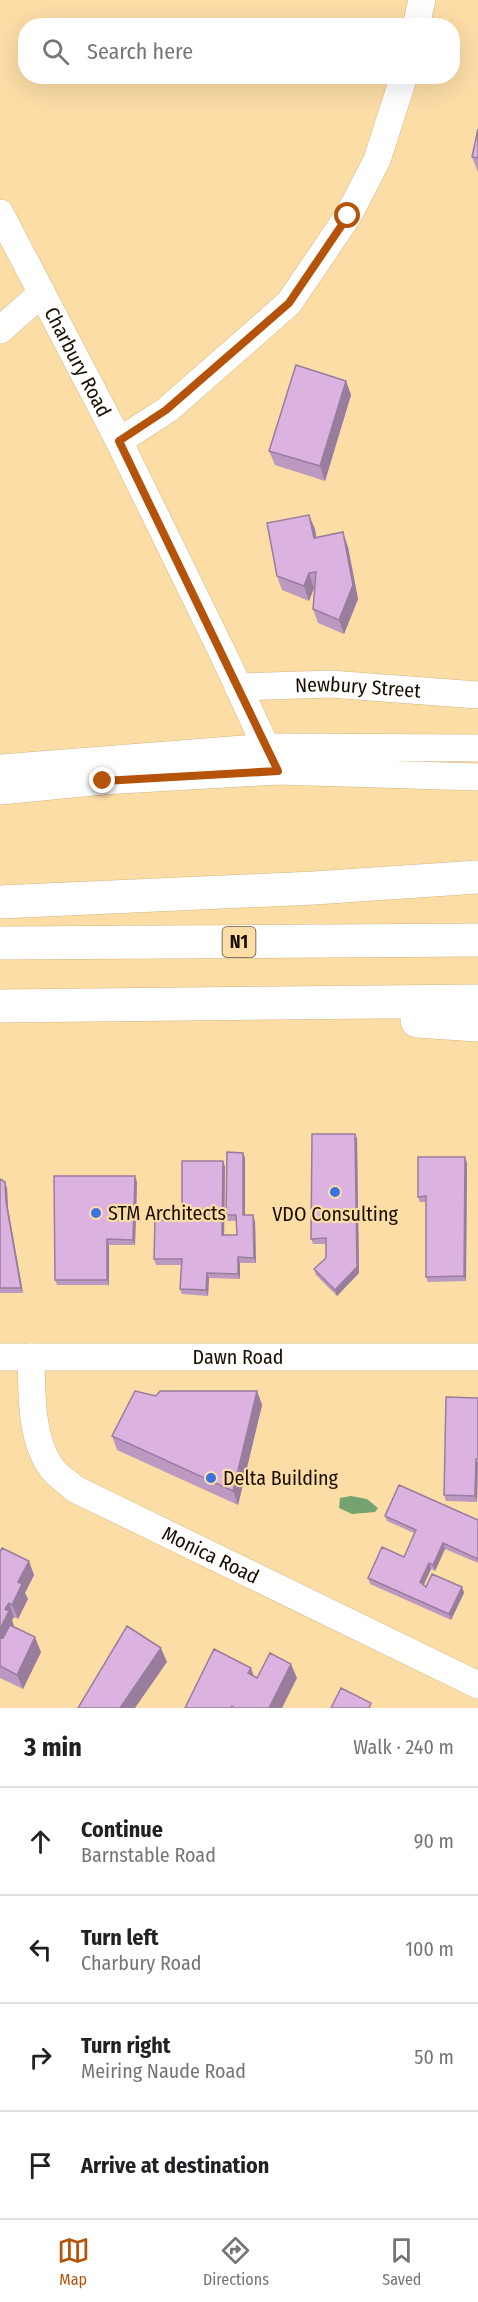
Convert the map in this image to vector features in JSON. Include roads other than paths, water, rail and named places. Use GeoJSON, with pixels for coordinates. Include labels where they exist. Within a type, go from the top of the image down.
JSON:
{"type":"FeatureCollection","features":[{"type":"Feature","properties":{"kind":"highway"},"geometry":{"type":"LineString","coordinates":[[0,902],[314,888],[478,877]]}},
{"type":"Feature","properties":{"kind":"highway","name":"N1"},"geometry":{"type":"LineString","coordinates":[[0,943],[478,940]]}},
{"type":"Feature","properties":{"kind":"highway"},"geometry":{"type":"LineString","coordinates":[[0,1006],[478,1001]]}},
{"type":"Feature","properties":{"kind":"highway"},"geometry":{"type":"LineString","coordinates":[[148,1006],[478,1025]]}},
{"type":"Feature","properties":{"kind":"street"},"geometry":{"type":"LineString","coordinates":[[418,18],[422,0]]}},
{"type":"Feature","properties":{"kind":"street"},"geometry":{"type":"LineString","coordinates":[[119,441],[166,410],[289,303],[348,216],[377,160],[401,84]]}},
{"type":"Feature","properties":{"kind":"street","name":"Charbury Road"},"geometry":{"type":"LineString","coordinates":[[0,213],[119,441],[273,759]]}},
{"type":"Feature","properties":{"kind":"street"},"geometry":{"type":"LineString","coordinates":[[0,330],[42,293]]}},
{"type":"Feature","properties":{"kind":"street","name":"Newbury Street"},"geometry":{"type":"LineString","coordinates":[[238,687],[330,684],[478,695]]}},
{"type":"Feature","properties":{"kind":"street"},"geometry":{"type":"LineString","coordinates":[[0,768],[273,759],[478,748]]}},
{"type":"Feature","properties":{"kind":"street"},"geometry":{"type":"LineString","coordinates":[[0,791],[103,781],[273,759],[478,777]]}},
{"type":"Feature","properties":{"kind":"street","name":"Dawn Road"},"geometry":{"type":"LineString","coordinates":[[0,1357],[478,1357]]}},
{"type":"Feature","properties":{"kind":"street","name":"Monica Road"},"geometry":{"type":"LineString","coordinates":[[31,1357],[38,1433],[43,1453],[53,1470],[75,1489],[478,1685]]}},
{"type":"Feature","properties":{"kind":"place","name":"VDO Consulting"},"geometry":{"type":"Point","coordinates":[335,1192]}},
{"type":"Feature","properties":{"kind":"place","name":"STM Architects"},"geometry":{"type":"Point","coordinates":[96,1213]}},
{"type":"Feature","properties":{"kind":"place","name":"Delta Building"},"geometry":{"type":"Point","coordinates":[211,1478]}}]}
